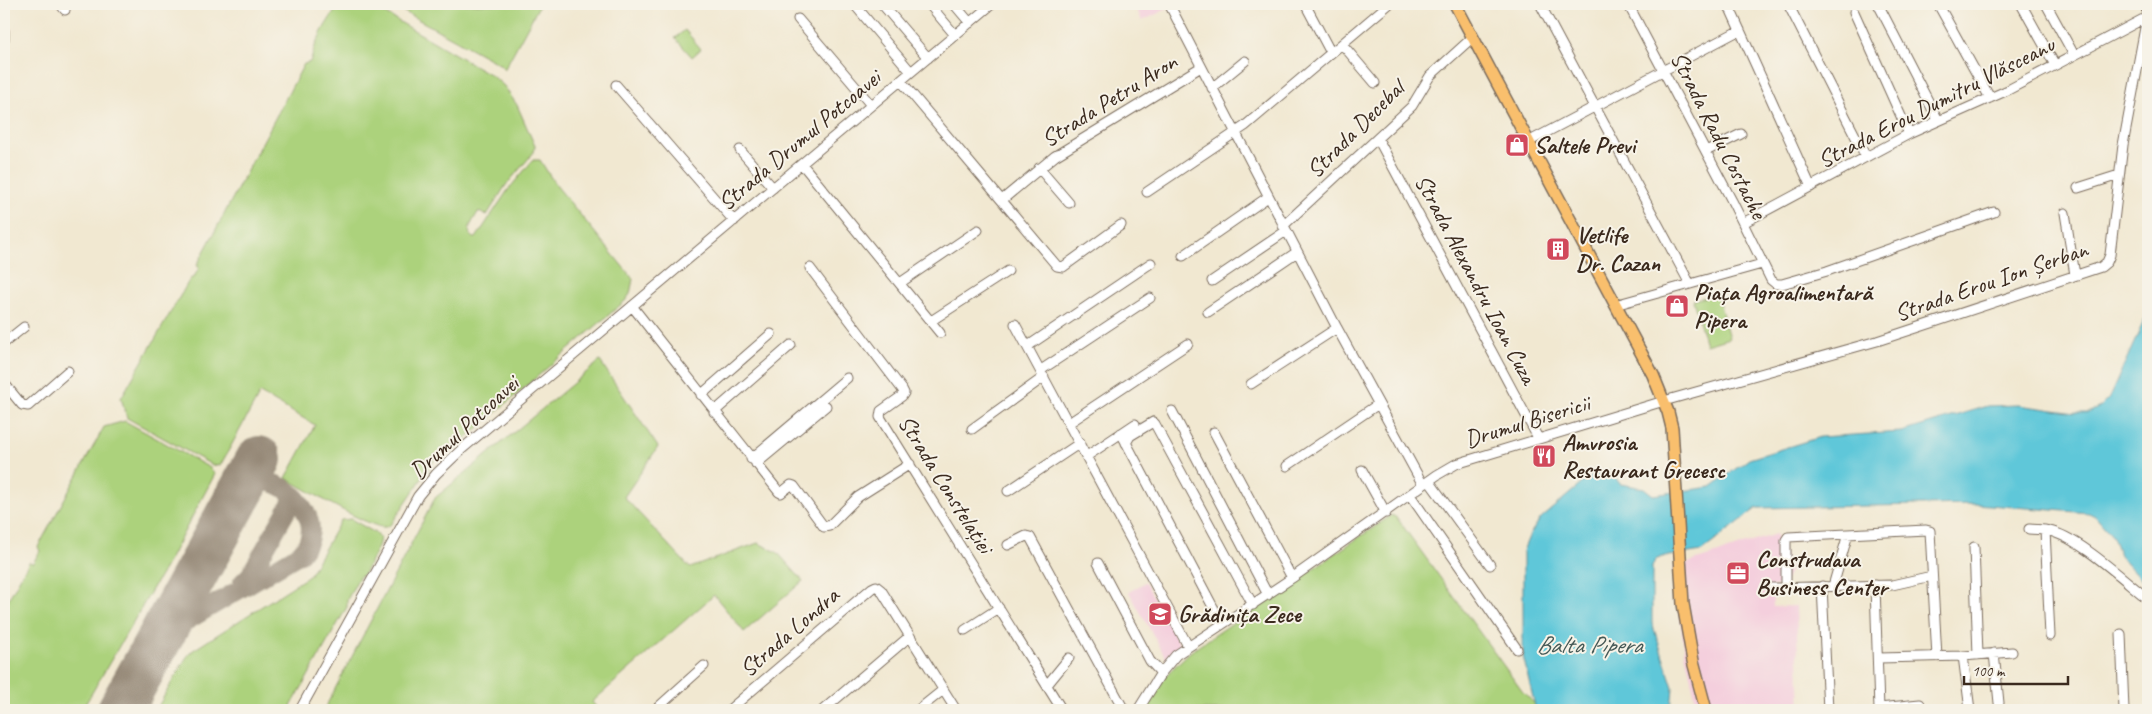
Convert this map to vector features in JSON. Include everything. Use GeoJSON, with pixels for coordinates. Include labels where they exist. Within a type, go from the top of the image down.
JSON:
{"type":"FeatureCollection","features":[{"type":"Feature","properties":{"kind":"main road"},"geometry":{"type":"LineString","coordinates":[[1455,4],[1664,401],[1672,428],[1685,613],[1693,661],[1706,710]]}},
{"type":"Feature","properties":{"kind":"street"},"geometry":{"type":"LineString","coordinates":[[854,4],[911,72]]}},
{"type":"Feature","properties":{"kind":"street"},"geometry":{"type":"LineString","coordinates":[[882,4],[928,58]]}},
{"type":"Feature","properties":{"kind":"street"},"geometry":{"type":"LineString","coordinates":[[929,4],[955,35]]}},
{"type":"Feature","properties":{"kind":"street"},"geometry":{"type":"LineString","coordinates":[[954,4],[970,23]]}},
{"type":"Feature","properties":{"kind":"street","name":"Strada Drumul Potcoavei"},"geometry":{"type":"LineString","coordinates":[[632,306],[992,4]]}},
{"type":"Feature","properties":{"kind":"street"},"geometry":{"type":"LineString","coordinates":[[1170,4],[1377,405],[1426,483],[1490,565]]}},
{"type":"Feature","properties":{"kind":"street"},"geometry":{"type":"LineString","coordinates":[[1305,4],[1331,53]]}},
{"type":"Feature","properties":{"kind":"street"},"geometry":{"type":"LineString","coordinates":[[1147,192],[1235,133],[1390,4]]}},
{"type":"Feature","properties":{"kind":"street"},"geometry":{"type":"LineString","coordinates":[[1540,4],[1690,284]]}},
{"type":"Feature","properties":{"kind":"street","name":"Strada Radu Costache"},"geometry":{"type":"LineString","coordinates":[[1628,4],[1706,151],[1762,264],[1771,280],[1776,284],[1827,271],[1994,212]]}},
{"type":"Feature","properties":{"kind":"street"},"geometry":{"type":"LineString","coordinates":[[1728,4],[1811,187]]}},
{"type":"Feature","properties":{"kind":"street"},"geometry":{"type":"LineString","coordinates":[[1788,4],[1866,157]]}},
{"type":"Feature","properties":{"kind":"street"},"geometry":{"type":"LineString","coordinates":[[1878,4],[1938,120]]}},
{"type":"Feature","properties":{"kind":"street"},"geometry":{"type":"LineString","coordinates":[[1938,4],[1990,98]]}},
{"type":"Feature","properties":{"kind":"street"},"geometry":{"type":"LineString","coordinates":[[2021,4],[2055,65]]}},
{"type":"Feature","properties":{"kind":"street"},"geometry":{"type":"LineString","coordinates":[[2046,4],[2074,55]]}},
{"type":"Feature","properties":{"kind":"street","name":"Strada Erou Ion Șerban"},"geometry":{"type":"LineString","coordinates":[[1664,401],[1877,340],[2101,267],[2108,262],[2122,145],[2147,17],[2146,4]]}},
{"type":"Feature","properties":{"kind":"street"},"geometry":{"type":"LineString","coordinates":[[1854,12],[1909,134]]}},
{"type":"Feature","properties":{"kind":"street","name":"Strada Erou Dumitru Vlăsceanu"},"geometry":{"type":"LineString","coordinates":[[1743,223],[1909,134],[1990,98],[2147,17]]}},
{"type":"Feature","properties":{"kind":"street"},"geometry":{"type":"LineString","coordinates":[[798,19],[872,105]]}},
{"type":"Feature","properties":{"kind":"street"},"geometry":{"type":"LineString","coordinates":[[1528,142],[1740,30]]}},
{"type":"Feature","properties":{"kind":"street"},"geometry":{"type":"LineString","coordinates":[[4,31],[4,39]]}},
{"type":"Feature","properties":{"kind":"street","name":"Strada Decebal"},"geometry":{"type":"LineString","coordinates":[[1212,281],[1284,228],[1416,101],[1430,76],[1473,37]]}},
{"type":"Feature","properties":{"kind":"street"},"geometry":{"type":"LineString","coordinates":[[1342,44],[1375,83]]}},
{"type":"Feature","properties":{"kind":"street"},"geometry":{"type":"LineString","coordinates":[[1212,88],[1245,61]]}},
{"type":"Feature","properties":{"kind":"street","name":"Strada Petru Aron"},"geometry":{"type":"LineString","coordinates":[[1002,200],[1039,168],[1075,143],[1201,67]]}},
{"type":"Feature","properties":{"kind":"street"},"geometry":{"type":"LineString","coordinates":[[901,81],[1040,247],[1059,267],[1063,267],[1121,226]]}},
{"type":"Feature","properties":{"kind":"street"},"geometry":{"type":"LineString","coordinates":[[616,85],[734,221]]}},
{"type":"Feature","properties":{"kind":"street"},"geometry":{"type":"LineString","coordinates":[[1706,151],[1741,134]]}},
{"type":"Feature","properties":{"kind":"street","name":"Strada Alexandru Ioan Cuza"},"geometry":{"type":"LineString","coordinates":[[1378,139],[1538,438]]}},
{"type":"Feature","properties":{"kind":"street"},"geometry":{"type":"LineString","coordinates":[[740,150],[773,188]]}},
{"type":"Feature","properties":{"kind":"street"},"geometry":{"type":"LineString","coordinates":[[802,164],[940,333]]}},
{"type":"Feature","properties":{"kind":"street","name":"Strada Petru Aron"},"geometry":{"type":"LineString","coordinates":[[1039,168],[1070,203]]}},
{"type":"Feature","properties":{"kind":"street"},"geometry":{"type":"LineString","coordinates":[[2078,188],[2119,175]]}},
{"type":"Feature","properties":{"kind":"street"},"geometry":{"type":"LineString","coordinates":[[1183,256],[1268,197]]}},
{"type":"Feature","properties":{"kind":"street"},"geometry":{"type":"LineString","coordinates":[[2065,213],[2075,275]]}},
{"type":"Feature","properties":{"kind":"street"},"geometry":{"type":"LineString","coordinates":[[900,283],[978,230]]}},
{"type":"Feature","properties":{"kind":"street"},"geometry":{"type":"LineString","coordinates":[[1208,312],[1297,252]]}},
{"type":"Feature","properties":{"kind":"street"},"geometry":{"type":"LineString","coordinates":[[1028,346],[1151,263]]}},
{"type":"Feature","properties":{"kind":"street"},"geometry":{"type":"LineString","coordinates":[[1615,305],[1762,264]]}},
{"type":"Feature","properties":{"kind":"street","name":"Strada Constelației"},"geometry":{"type":"LineString","coordinates":[[810,268],[902,389],[904,393],[902,396],[880,414],[1062,710]]}},
{"type":"Feature","properties":{"kind":"street"},"geometry":{"type":"LineString","coordinates":[[931,321],[1008,271]]}},
{"type":"Feature","properties":{"kind":"street"},"geometry":{"type":"LineString","coordinates":[[972,429],[1043,373],[1150,298]]}},
{"type":"Feature","properties":{"kind":"street"},"geometry":{"type":"LineString","coordinates":[[632,306],[779,492],[781,493],[791,485],[794,486],[826,527],[858,497],[910,464]]}},
{"type":"Feature","properties":{"kind":"street","name":"Drumul Potcoavei"},"geometry":{"type":"LineString","coordinates":[[300,710],[418,496],[436,474],[462,449],[632,306]]}},
{"type":"Feature","properties":{"kind":"street"},"geometry":{"type":"LineString","coordinates":[[1015,324],[1188,646]]}},
{"type":"Feature","properties":{"kind":"street"},"geometry":{"type":"LineString","coordinates":[[4,343],[24,327]]}},
{"type":"Feature","properties":{"kind":"street"},"geometry":{"type":"LineString","coordinates":[[1251,384],[1337,328]]}},
{"type":"Feature","properties":{"kind":"street"},"geometry":{"type":"LineString","coordinates":[[701,395],[771,334]]}},
{"type":"Feature","properties":{"kind":"street"},"geometry":{"type":"LineString","coordinates":[[1069,423],[1188,344]]}},
{"type":"Feature","properties":{"kind":"street"},"geometry":{"type":"LineString","coordinates":[[714,412],[792,345]]}},
{"type":"Feature","properties":{"kind":"street"},"geometry":{"type":"LineString","coordinates":[[4,383],[22,405],[28,406],[68,371]]}},
{"type":"Feature","properties":{"kind":"street"},"geometry":{"type":"LineString","coordinates":[[754,461],[847,378]]}},
{"type":"Feature","properties":{"kind":"street","name":"Drumul Bisericii"},"geometry":{"type":"LineString","coordinates":[[1138,710],[1171,660],[1188,646],[1268,595],[1426,483],[1466,460],[1664,401]]}},
{"type":"Feature","properties":{"kind":"street"},"geometry":{"type":"LineString","coordinates":[[1287,466],[1377,405]]}},
{"type":"Feature","properties":{"kind":"street"},"geometry":{"type":"LineString","coordinates":[[754,461],[826,406]]}},
{"type":"Feature","properties":{"kind":"street"},"geometry":{"type":"LineString","coordinates":[[1172,411],[1268,595]]}},
{"type":"Feature","properties":{"kind":"street"},"geometry":{"type":"LineString","coordinates":[[1126,443],[1130,436],[1153,422],[1155,424],[1253,605]]}},
{"type":"Feature","properties":{"kind":"street"},"geometry":{"type":"LineString","coordinates":[[1087,456],[1135,424]]}},
{"type":"Feature","properties":{"kind":"street"},"geometry":{"type":"LineString","coordinates":[[1214,432],[1292,578]]}},
{"type":"Feature","properties":{"kind":"street"},"geometry":{"type":"LineString","coordinates":[[1121,433],[1222,624]]}},
{"type":"Feature","properties":{"kind":"street"},"geometry":{"type":"LineString","coordinates":[[1008,491],[1080,444]]}},
{"type":"Feature","properties":{"kind":"street"},"geometry":{"type":"LineString","coordinates":[[1362,470],[1386,512]]}},
{"type":"Feature","properties":{"kind":"street"},"geometry":{"type":"LineString","coordinates":[[1410,495],[1517,649]]}},
{"type":"Feature","properties":{"kind":"street"},"geometry":{"type":"LineString","coordinates":[[2029,529],[2045,530],[2067,538],[2086,550],[2148,599]]}},
{"type":"Feature","properties":{"kind":"street"},"geometry":{"type":"LineString","coordinates":[[2045,530],[2050,636]]}},
{"type":"Feature","properties":{"kind":"street"},"geometry":{"type":"LineString","coordinates":[[1786,587],[1786,540],[1788,538],[1930,531],[1937,657]]}},
{"type":"Feature","properties":{"kind":"street"},"geometry":{"type":"LineString","coordinates":[[1833,586],[1848,534]]}},
{"type":"Feature","properties":{"kind":"street"},"geometry":{"type":"LineString","coordinates":[[1008,545],[1026,536],[1030,537],[1124,710]]}},
{"type":"Feature","properties":{"kind":"street"},"geometry":{"type":"LineString","coordinates":[[1974,547],[1978,655]]}},
{"type":"Feature","properties":{"kind":"street"},"geometry":{"type":"LineString","coordinates":[[1098,563],[1153,666],[1161,673]]}},
{"type":"Feature","properties":{"kind":"street"},"geometry":{"type":"LineString","coordinates":[[1771,588],[1892,584],[1932,576]]}},
{"type":"Feature","properties":{"kind":"street"},"geometry":{"type":"LineString","coordinates":[[1875,585],[1879,709],[1920,704]]}},
{"type":"Feature","properties":{"kind":"street","name":"Strada Londra"},"geometry":{"type":"LineString","coordinates":[[728,710],[876,586],[910,636]]}},
{"type":"Feature","properties":{"kind":"street"},"geometry":{"type":"LineString","coordinates":[[1822,586],[1828,710]]}},
{"type":"Feature","properties":{"kind":"street"},"geometry":{"type":"LineString","coordinates":[[965,630],[999,608]]}},
{"type":"Feature","properties":{"kind":"street"},"geometry":{"type":"LineString","coordinates":[[2121,634],[2124,710]]}},
{"type":"Feature","properties":{"kind":"street"},"geometry":{"type":"LineString","coordinates":[[823,710],[910,636],[956,710]]}},
{"type":"Feature","properties":{"kind":"street"},"geometry":{"type":"LineString","coordinates":[[1878,658],[1963,656],[2012,652]]}},
{"type":"Feature","properties":{"kind":"street"},"geometry":{"type":"LineString","coordinates":[[1994,654],[1999,702]]}},
{"type":"Feature","properties":{"kind":"street"},"geometry":{"type":"LineString","coordinates":[[1963,656],[1970,710]]}},
{"type":"Feature","properties":{"kind":"street"},"geometry":{"type":"LineString","coordinates":[[1047,685],[1069,658]]}},
{"type":"Feature","properties":{"kind":"street"},"geometry":{"type":"LineString","coordinates":[[655,710],[704,666]]}},
{"type":"Feature","properties":{"kind":"street"},"geometry":{"type":"LineString","coordinates":[[918,710],[943,690]]}},
{"type":"Feature","properties":{"kind":"shaded area"},"geometry":{"type":"Polygon","coordinates":[[[1134,4],[1164,4],[1167,9],[1142,21],[1134,4]]]}},
{"type":"Feature","properties":{"kind":"shaded area"},"geometry":{"type":"Polygon","coordinates":[[[1776,534],[1791,569],[1784,585],[1773,586],[1773,607],[1796,606],[1800,710],[1698,710],[1685,653],[1673,568],[1776,534]]]}},
{"type":"Feature","properties":{"kind":"shaded area"},"geometry":{"type":"Polygon","coordinates":[[[1145,582],[1182,648],[1167,660],[1129,592],[1145,582]]]}},
{"type":"Feature","properties":{"kind":"green space"},"geometry":{"type":"Polygon","coordinates":[[[341,4],[365,4],[374,7],[491,75],[504,86],[517,105],[535,146],[534,152],[506,185],[487,215],[478,212],[469,232],[473,238],[476,238],[508,190],[533,160],[540,160],[555,184],[633,279],[630,294],[625,301],[452,450],[437,456],[392,523],[386,527],[366,522],[286,478],[315,425],[260,393],[220,466],[212,465],[127,418],[121,398],[190,279],[194,277],[199,268],[197,265],[304,64],[310,62],[321,33],[341,4]]]}},
{"type":"Feature","properties":{"kind":"green space"},"geometry":{"type":"Polygon","coordinates":[[[390,4],[540,4],[504,70],[501,65],[390,4]]]}},
{"type":"Feature","properties":{"kind":"green space"},"geometry":{"type":"Polygon","coordinates":[[[685,30],[701,49],[692,57],[675,38],[685,30]]]}},
{"type":"Feature","properties":{"kind":"green space"},"geometry":{"type":"Polygon","coordinates":[[[1717,294],[1729,338],[1706,345],[1693,300],[1717,294]]]}},
{"type":"Feature","properties":{"kind":"green space"},"geometry":{"type":"Polygon","coordinates":[[[600,361],[658,447],[624,497],[690,568],[758,543],[777,552],[803,581],[744,632],[714,595],[592,702],[599,710],[324,710],[435,498],[600,361]]]}},
{"type":"Feature","properties":{"kind":"green space"},"geometry":{"type":"Polygon","coordinates":[[[125,421],[210,468],[215,474],[168,562],[82,710],[4,710],[4,607],[29,562],[33,563],[40,551],[38,547],[104,427],[125,421]]]}},
{"type":"Feature","properties":{"kind":"green space"},"geometry":{"type":"Polygon","coordinates":[[[1392,515],[1397,518],[1522,691],[1536,705],[1536,710],[1144,710],[1165,676],[1190,652],[1392,515]]]}},
{"type":"Feature","properties":{"kind":"green space"},"geometry":{"type":"Polygon","coordinates":[[[351,519],[377,534],[380,539],[378,547],[364,574],[359,577],[347,600],[347,607],[289,710],[156,710],[192,651],[309,576],[341,520],[351,519]]]}},
{"type":"Feature","properties":{"kind":"water","name":"Balta Pipera"},"geometry":{"type":"Polygon","coordinates":[[[2148,312],[2148,584],[2120,556],[2113,537],[2095,516],[2089,513],[1977,504],[1757,508],[1702,551],[1662,557],[1655,560],[1652,567],[1652,623],[1673,687],[1671,710],[1536,710],[1523,656],[1523,551],[1530,534],[1541,518],[1597,472],[1610,470],[1620,484],[1644,488],[1653,495],[1711,487],[1749,459],[1820,437],[1902,432],[1987,406],[2018,405],[2088,413],[2100,407],[2109,398],[2148,312]]]}},
{"type":"Feature","properties":{"kind":"taxiway"},"geometry":{"type":"LineString","coordinates":[[153,651],[183,623],[301,553],[309,538],[310,522],[305,511],[292,494],[276,484],[259,481],[242,485],[228,494],[217,508],[210,526],[210,549]]}},
{"type":"Feature","properties":{"kind":"taxiway"},"geometry":{"type":"LineString","coordinates":[[242,583],[250,575],[295,496]]}},
{"type":"Feature","properties":{"kind":"runway"},"geometry":{"type":"LineString","coordinates":[[120,710],[259,459]]}},
{"type":"Feature","properties":{"kind":"place","name":"Saltele Previ"},"geometry":{"type":"Point","coordinates":[1517,145]}},
{"type":"Feature","properties":{"kind":"place","name":"Vetlife Dr. Cazan"},"geometry":{"type":"Point","coordinates":[1558,249]}},
{"type":"Feature","properties":{"kind":"place","name":"Piața Agroalimentară Pipera"},"geometry":{"type":"Point","coordinates":[1677,306]}},
{"type":"Feature","properties":{"kind":"place","name":"Amvrosia Restaurant Grecesc"},"geometry":{"type":"Point","coordinates":[1544,456]}},
{"type":"Feature","properties":{"kind":"place","name":"Construdava Business Center"},"geometry":{"type":"Point","coordinates":[1738,573]}},
{"type":"Feature","properties":{"kind":"place","name":"Grădinița Zece"},"geometry":{"type":"Point","coordinates":[1160,614]}}]}
